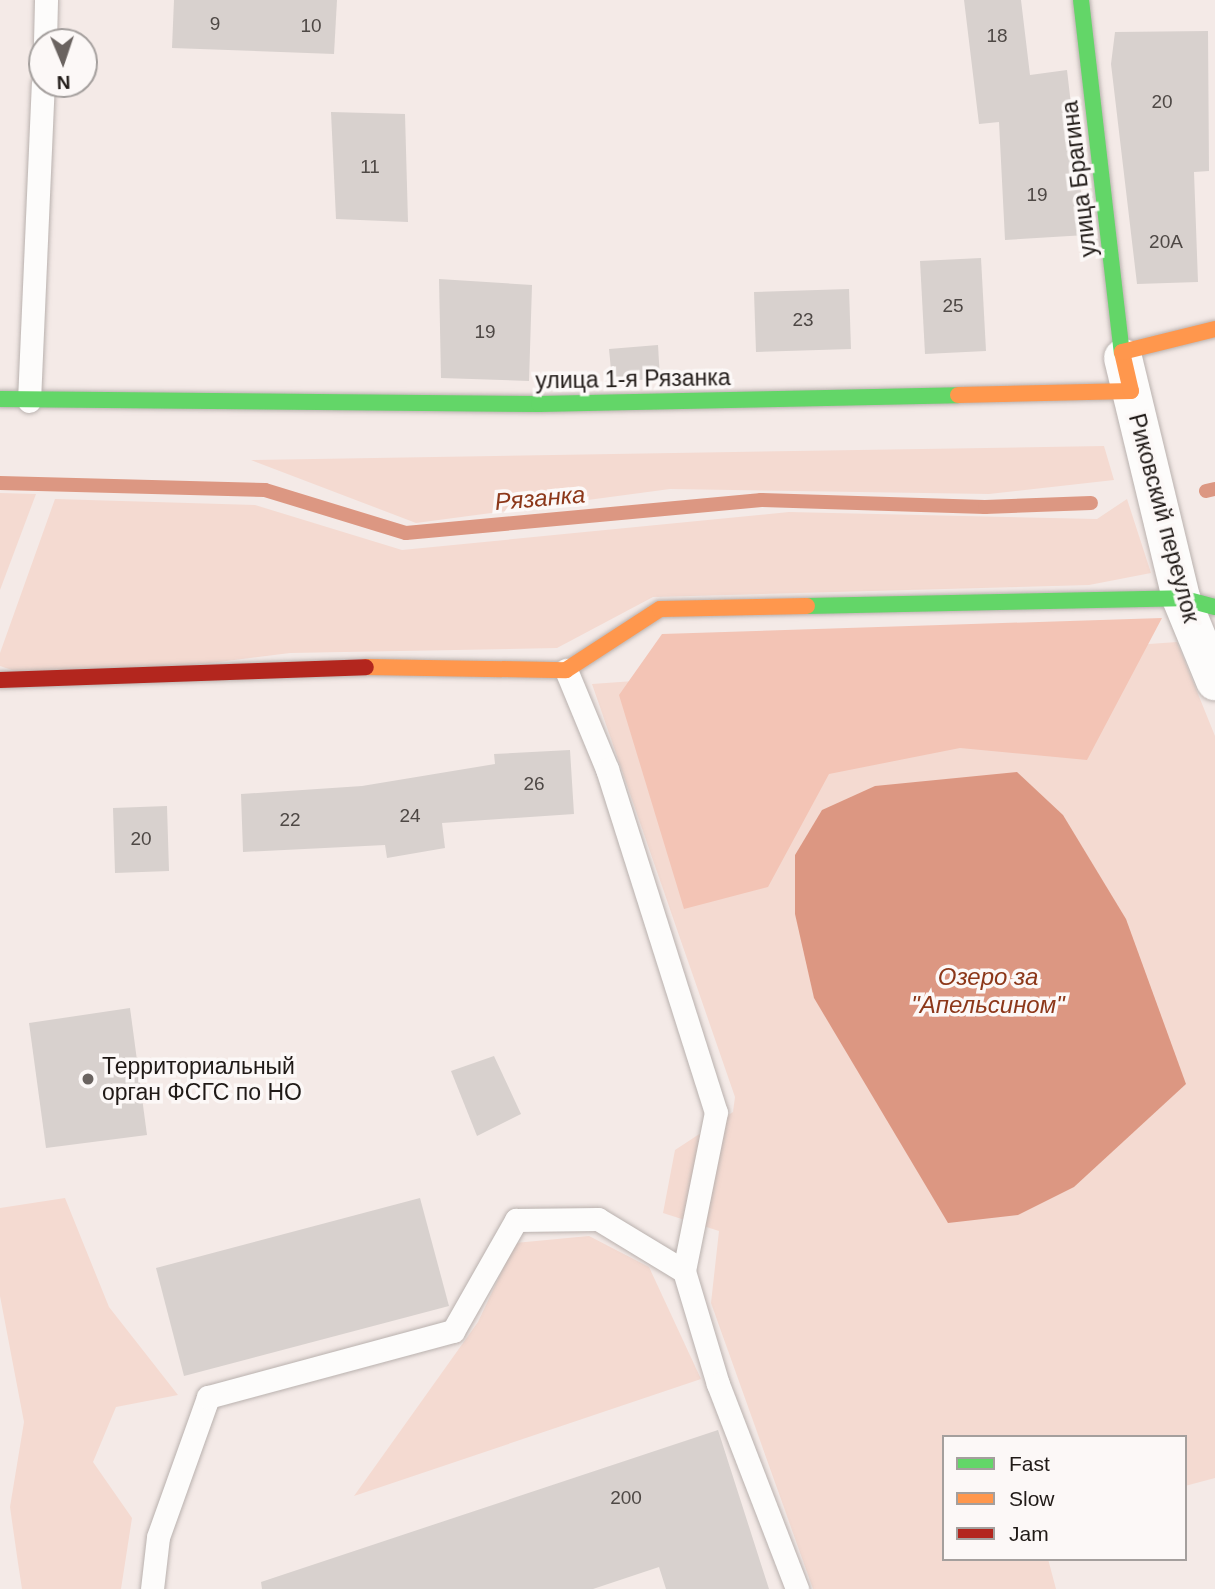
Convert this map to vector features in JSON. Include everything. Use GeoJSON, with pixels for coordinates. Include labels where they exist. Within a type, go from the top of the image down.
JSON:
{"type":"FeatureCollection","features":[{"type":"Feature","properties":{"kind":"street","name":"улица Брагина"},"geometry":{"type":"LineString","coordinates":[[1081,0],[1122,352]]}},
{"type":"Feature","properties":{"kind":"street"},"geometry":{"type":"LineString","coordinates":[[1122,352],[1215,329]]}},
{"type":"Feature","properties":{"kind":"street","name":"Риковский переулок"},"geometry":{"type":"LineString","coordinates":[[1122,352],[1131,391],[1198,602],[1215,681]]}},
{"type":"Feature","properties":{"kind":"street","name":"улица 1-я Рязанка"},"geometry":{"type":"LineString","coordinates":[[0,399],[539,404],[1131,391]]}},
{"type":"Feature","properties":{"kind":"street"},"geometry":{"type":"LineString","coordinates":[[0,680],[51,683],[391,666],[566,670],[660,609],[1198,602]]}},
{"type":"Feature","properties":{"kind":"lane"},"geometry":{"type":"LineString","coordinates":[[45,28],[46,0]]}},
{"type":"Feature","properties":{"kind":"lane"},"geometry":{"type":"LineString","coordinates":[[29,401],[42,98]]}},
{"type":"Feature","properties":{"kind":"lane"},"geometry":{"type":"LineString","coordinates":[[566,670],[607,769],[716,1112],[684,1271],[718,1384],[797,1589]]}},
{"type":"Feature","properties":{"kind":"lane"},"geometry":{"type":"LineString","coordinates":[[152,1589],[158,1537],[208,1397],[453,1331],[516,1220],[598,1219],[684,1271]]}},
{"type":"Feature","properties":{"kind":"shaded area"},"geometry":{"type":"Polygon","coordinates":[[[1104,446],[1114,480],[989,494],[670,489],[416,523],[251,460],[1104,446]]]}},
{"type":"Feature","properties":{"kind":"shaded area"},"geometry":{"type":"Polygon","coordinates":[[[0,493],[36,494],[0,590],[0,493]]]}},
{"type":"Feature","properties":{"kind":"shaded area"},"geometry":{"type":"Polygon","coordinates":[[[55,499],[255,505],[402,550],[789,512],[1097,519],[1127,499],[1151,573],[1089,585],[653,597],[557,648],[290,653],[51,683],[0,666],[0,653],[55,499]]]}},
{"type":"Feature","properties":{"kind":"shaded area"},"geometry":{"type":"Polygon","coordinates":[[[1162,618],[1087,760],[960,748],[829,774],[768,887],[684,909],[619,695],[662,634],[1162,618]]]}},
{"type":"Feature","properties":{"kind":"shaded area"},"geometry":{"type":"Polygon","coordinates":[[[1177,642],[1215,736],[1215,1478],[1187,1485],[1187,1435],[942,1435],[942,1561],[1049,1561],[1056,1589],[813,1589],[711,1303],[719,1231],[663,1213],[675,1150],[733,1112],[735,1097],[592,684],[1177,642]]]}},
{"type":"Feature","properties":{"kind":"shaded area"},"geometry":{"type":"Polygon","coordinates":[[[65,1198],[109,1307],[178,1395],[116,1407],[93,1462],[132,1518],[121,1589],[22,1589],[18,1563],[10,1507],[24,1422],[0,1296],[0,1208],[65,1198]]]}},
{"type":"Feature","properties":{"kind":"shaded area"},"geometry":{"type":"Polygon","coordinates":[[[589,1236],[649,1267],[701,1379],[354,1496],[478,1322],[515,1243],[589,1236]]]}},
{"type":"Feature","properties":{"kind":"water","name":"Озеро за \"Апельсином\""},"geometry":{"type":"Polygon","coordinates":[[[1017,772],[1063,815],[1126,919],[1186,1084],[1074,1187],[1018,1215],[948,1223],[814,998],[795,914],[795,855],[822,810],[875,786],[1017,772]]]}},
{"type":"Feature","properties":{"kind":"building"},"geometry":{"type":"Polygon","coordinates":[[[174,0],[337,0],[334,54],[172,48],[174,0]]]}},
{"type":"Feature","properties":{"kind":"building"},"geometry":{"type":"Polygon","coordinates":[[[964,0],[1021,0],[1030,75],[1067,70],[1086,235],[1005,240],[999,122],[979,124],[964,0]]]}},
{"type":"Feature","properties":{"kind":"building"},"geometry":{"type":"Polygon","coordinates":[[[1208,31],[1209,171],[1194,172],[1198,282],[1137,284],[1111,64],[1115,32],[1208,31]]]}},
{"type":"Feature","properties":{"kind":"building"},"geometry":{"type":"Polygon","coordinates":[[[331,112],[405,114],[408,222],[336,219],[331,112]]]}},
{"type":"Feature","properties":{"kind":"building"},"geometry":{"type":"Polygon","coordinates":[[[981,258],[986,351],[925,354],[920,261],[981,258]]]}},
{"type":"Feature","properties":{"kind":"building"},"geometry":{"type":"Polygon","coordinates":[[[439,279],[532,285],[529,381],[441,378],[439,279]]]}},
{"type":"Feature","properties":{"kind":"building"},"geometry":{"type":"Polygon","coordinates":[[[849,289],[851,349],[756,352],[754,292],[849,289]]]}},
{"type":"Feature","properties":{"kind":"building"},"geometry":{"type":"Polygon","coordinates":[[[658,345],[660,379],[612,381],[609,349],[658,345]]]}},
{"type":"Feature","properties":{"kind":"building"},"geometry":{"type":"Polygon","coordinates":[[[570,750],[574,814],[442,823],[445,848],[387,858],[385,845],[243,852],[241,794],[362,786],[495,764],[494,754],[570,750]]]}},
{"type":"Feature","properties":{"kind":"building"},"geometry":{"type":"Polygon","coordinates":[[[167,806],[169,871],[115,873],[113,808],[167,806]]]}},
{"type":"Feature","properties":{"kind":"building","name":"Территориальный орган ФСГС по НО"},"geometry":{"type":"Polygon","coordinates":[[[130,1008],[147,1135],[46,1148],[29,1023],[130,1008]]]}},
{"type":"Feature","properties":{"kind":"building"},"geometry":{"type":"Polygon","coordinates":[[[494,1056],[521,1114],[477,1136],[451,1071],[494,1056]]]}},
{"type":"Feature","properties":{"kind":"building"},"geometry":{"type":"Polygon","coordinates":[[[420,1198],[449,1306],[184,1376],[156,1268],[420,1198]]]}},
{"type":"Feature","properties":{"kind":"building"},"geometry":{"type":"Polygon","coordinates":[[[718,1430],[769,1589],[666,1589],[659,1567],[593,1589],[262,1589],[261,1582],[718,1430]]]}},
{"type":"Feature","properties":{"kind":"waterway","name":"Рязанка"},"geometry":{"type":"LineString","coordinates":[[0,483],[265,490],[406,533],[761,500],[985,507],[1091,503]]}},
{"type":"Feature","properties":{"kind":"waterway","name":"Рязанка"},"geometry":{"type":"LineString","coordinates":[[1206,491],[1215,489]]}},
{"type":"Feature","properties":{"kind":"traffic: fast"},"geometry":{"type":"LineString","coordinates":[[1081,0],[1122,352]]}},
{"type":"Feature","properties":{"kind":"traffic: fast"},"geometry":{"type":"LineString","coordinates":[[0,399],[539,404],[958,395]]}},
{"type":"Feature","properties":{"kind":"traffic: fast"},"geometry":{"type":"LineString","coordinates":[[807,606],[1181,598],[1215,607]]}},
{"type":"Feature","properties":{"kind":"traffic: slow"},"geometry":{"type":"LineString","coordinates":[[958,395],[1131,391],[1122,352],[1215,329]]}},
{"type":"Feature","properties":{"kind":"traffic: slow"},"geometry":{"type":"LineString","coordinates":[[366,667],[566,670],[660,609],[807,606]]}},
{"type":"Feature","properties":{"kind":"traffic: jam"},"geometry":{"type":"LineString","coordinates":[[0,680],[366,667]]}},
{"type":"Feature","properties":{"kind":"place","name":"Территориальный орган ФСГС по НО"},"geometry":{"type":"Point","coordinates":[88,1079]}}]}
